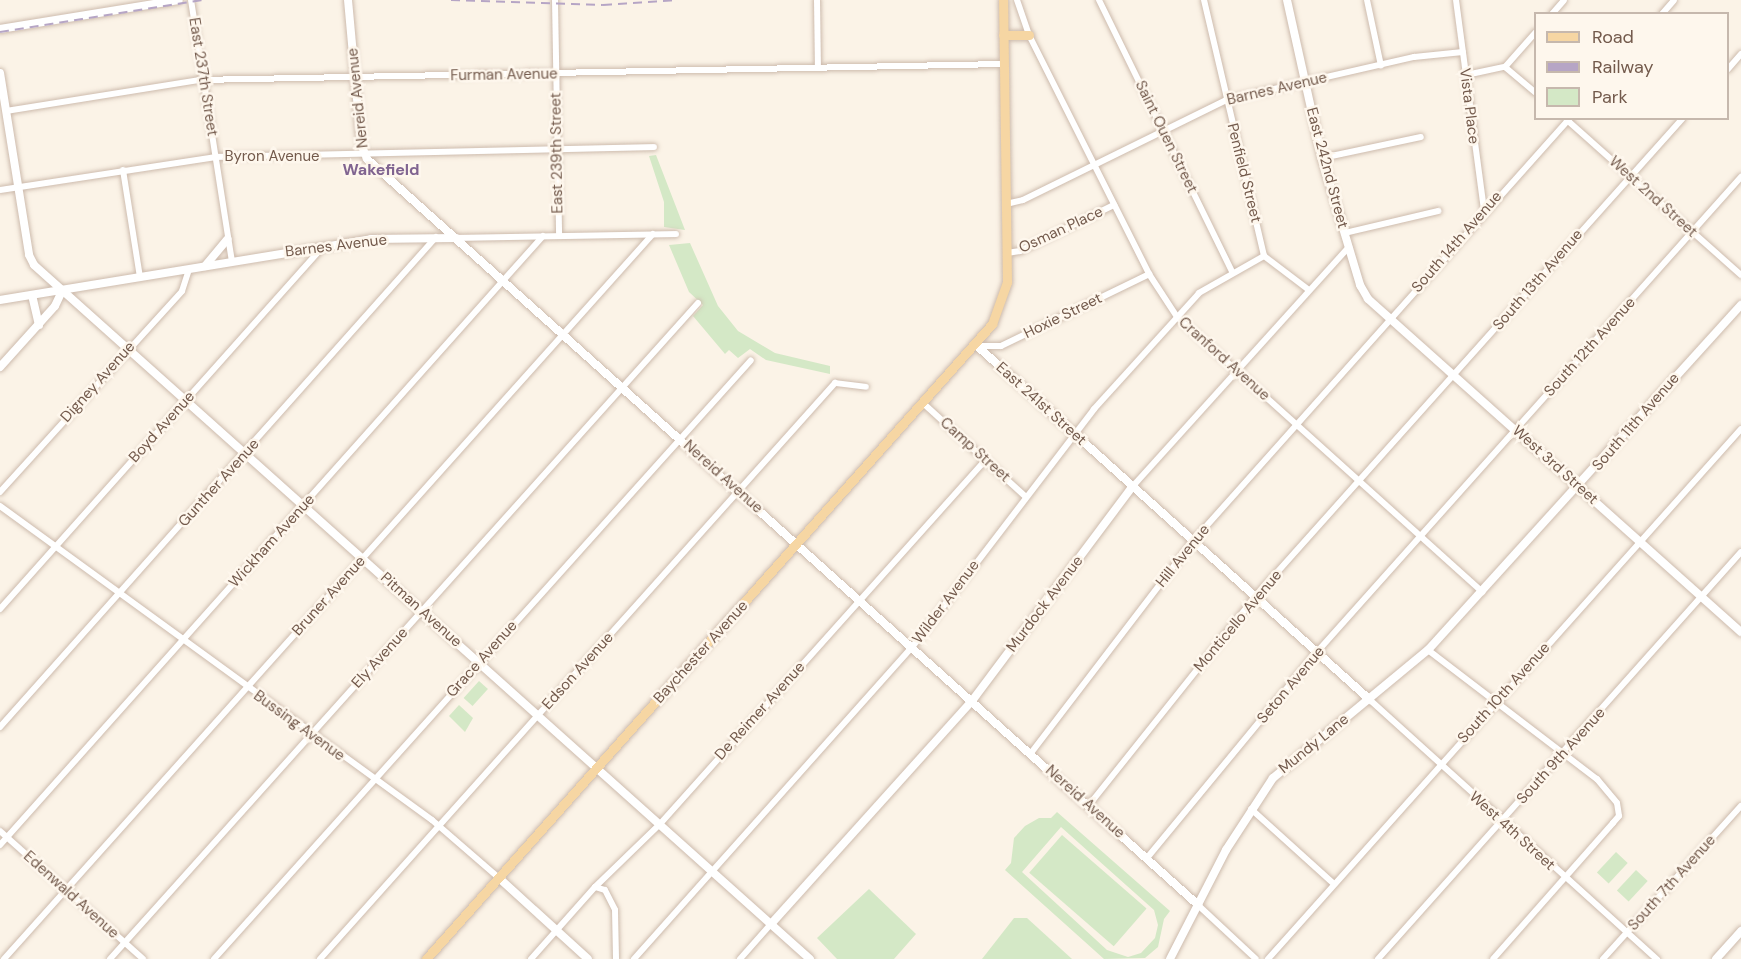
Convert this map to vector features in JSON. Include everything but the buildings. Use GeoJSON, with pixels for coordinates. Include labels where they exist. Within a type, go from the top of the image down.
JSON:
{"type":"FeatureCollection","features":[{"type":"Feature","properties":{"kind":"main road"},"geometry":{"type":"LineString","coordinates":[[975,345],[992,324],[1003,302],[1006,253],[1003,0]]}},
{"type":"Feature","properties":{"kind":"main road"},"geometry":{"type":"LineString","coordinates":[[1003,35],[1029,35]]}},
{"type":"Feature","properties":{"kind":"main road","name":"Baychester Avenue"},"geometry":{"type":"LineString","coordinates":[[426,959],[975,345]]}},
{"type":"Feature","properties":{"kind":"street"},"geometry":{"type":"LineString","coordinates":[[0,29],[179,0]]}},
{"type":"Feature","properties":{"kind":"street","name":"East 237th Street"},"geometry":{"type":"LineString","coordinates":[[190,0],[232,261]]}},
{"type":"Feature","properties":{"kind":"street","name":"Nereid Avenue"},"geometry":{"type":"LineString","coordinates":[[348,0],[365,156],[913,646],[1198,905]]}},
{"type":"Feature","properties":{"kind":"street","name":"East 239th Street"},"geometry":{"type":"LineString","coordinates":[[555,0],[559,235]]}},
{"type":"Feature","properties":{"kind":"street"},"geometry":{"type":"LineString","coordinates":[[817,0],[818,68]]}},
{"type":"Feature","properties":{"kind":"street","name":"Cranford Avenue"},"geometry":{"type":"LineString","coordinates":[[1017,0],[1029,35],[1114,205],[1149,274],[1177,317],[1482,592]]}},
{"type":"Feature","properties":{"kind":"street","name":"Saint Ouen Street"},"geometry":{"type":"LineString","coordinates":[[1099,0],[1233,273]]}},
{"type":"Feature","properties":{"kind":"street","name":"Penfield Street"},"geometry":{"type":"LineString","coordinates":[[1204,0],[1264,256]]}},
{"type":"Feature","properties":{"kind":"street","name":"East 242nd Street"},"geometry":{"type":"LineString","coordinates":[[1287,0],[1322,158],[1349,247],[1368,299]]}},
{"type":"Feature","properties":{"kind":"street"},"geometry":{"type":"LineString","coordinates":[[1367,0],[1381,66]]}},
{"type":"Feature","properties":{"kind":"street","name":"Vista Place"},"geometry":{"type":"LineString","coordinates":[[1456,0],[1484,211]]}},
{"type":"Feature","properties":{"kind":"street"},"geometry":{"type":"LineString","coordinates":[[1554,12],[1564,0]]}},
{"type":"Feature","properties":{"kind":"street"},"geometry":{"type":"LineString","coordinates":[[1664,12],[1674,0]]}},
{"type":"Feature","properties":{"kind":"street"},"geometry":{"type":"LineString","coordinates":[[1466,75],[1505,67],[1534,34]]}},
{"type":"Feature","properties":{"kind":"street","name":"Barnes Avenue"},"geometry":{"type":"LineString","coordinates":[[1005,204],[1020,201],[1226,100],[1381,66],[1463,52]]}},
{"type":"Feature","properties":{"kind":"street"},"geometry":{"type":"LineString","coordinates":[[1729,68],[1741,54]]}},
{"type":"Feature","properties":{"kind":"street","name":"Furman Avenue"},"geometry":{"type":"LineString","coordinates":[[6,111],[203,80],[1004,64]]}},
{"type":"Feature","properties":{"kind":"street"},"geometry":{"type":"LineString","coordinates":[[1505,67],[1534,91]]}},
{"type":"Feature","properties":{"kind":"street"},"geometry":{"type":"LineString","coordinates":[[0,74],[19,187]]}},
{"type":"Feature","properties":{"kind":"street","name":"South 14th Avenue"},"geometry":{"type":"LineString","coordinates":[[1346,368],[1567,120]]}},
{"type":"Feature","properties":{"kind":"street","name":"West 2nd Street"},"geometry":{"type":"LineString","coordinates":[[1569,120],[1741,274]]}},
{"type":"Feature","properties":{"kind":"street","name":"South 13th Avenue"},"geometry":{"type":"LineString","coordinates":[[1393,442],[1681,120]]}},
{"type":"Feature","properties":{"kind":"street"},"geometry":{"type":"LineString","coordinates":[[1322,158],[1421,137]]}},
{"type":"Feature","properties":{"kind":"street","name":"Byron Avenue"},"geometry":{"type":"LineString","coordinates":[[0,190],[216,157],[365,156],[654,147]]}},
{"type":"Feature","properties":{"kind":"street"},"geometry":{"type":"LineString","coordinates":[[123,170],[140,277]]}},
{"type":"Feature","properties":{"kind":"street","name":"South 12th Avenue"},"geometry":{"type":"LineString","coordinates":[[1439,516],[1741,177]]}},
{"type":"Feature","properties":{"kind":"street","name":"Pitman Avenue"},"geometry":{"type":"LineString","coordinates":[[19,187],[32,261],[62,291],[810,959]]}},
{"type":"Feature","properties":{"kind":"street","name":"Osman Place"},"geometry":{"type":"LineString","coordinates":[[1006,253],[1020,251],[1114,205]]}},
{"type":"Feature","properties":{"kind":"street"},"geometry":{"type":"LineString","coordinates":[[1345,233],[1438,212]]}},
{"type":"Feature","properties":{"kind":"street","name":"Bruner Avenue"},"geometry":{"type":"LineString","coordinates":[[4,959],[653,234]]}},
{"type":"Feature","properties":{"kind":"street","name":"Barnes Avenue"},"geometry":{"type":"LineString","coordinates":[[0,300],[371,238],[676,234]]}},
{"type":"Feature","properties":{"kind":"street","name":"Wickham Avenue"},"geometry":{"type":"LineString","coordinates":[[0,845],[543,236]]}},
{"type":"Feature","properties":{"kind":"street","name":"Gunther Avenue"},"geometry":{"type":"LineString","coordinates":[[0,727],[436,237]]}},
{"type":"Feature","properties":{"kind":"street"},"geometry":{"type":"LineString","coordinates":[[205,266],[228,239]]}},
{"type":"Feature","properties":{"kind":"street","name":"Boyd Avenue"},"geometry":{"type":"LineString","coordinates":[[0,609],[324,246]]}},
{"type":"Feature","properties":{"kind":"street","name":"Murdock Avenue"},"geometry":{"type":"LineString","coordinates":[[740,959],[972,701],[1133,486],[1349,247]]}},
{"type":"Feature","properties":{"kind":"street"},"geometry":{"type":"LineString","coordinates":[[1264,256],[1309,290]]}},
{"type":"Feature","properties":{"kind":"street","name":"Wilder Avenue"},"geometry":{"type":"LineString","coordinates":[[634,959],[913,646],[1074,433],[1177,317],[1199,293],[1264,256]]}},
{"type":"Feature","properties":{"kind":"street","name":"Digney Avenue"},"geometry":{"type":"LineString","coordinates":[[0,492],[185,286],[189,269]]}},
{"type":"Feature","properties":{"kind":"street","name":"Hoxie Street"},"geometry":{"type":"LineString","coordinates":[[975,345],[1001,346],[1149,274]]}},
{"type":"Feature","properties":{"kind":"street"},"geometry":{"type":"LineString","coordinates":[[0,367],[39,325],[62,291]]}},
{"type":"Feature","properties":{"kind":"street"},"geometry":{"type":"LineString","coordinates":[[32,295],[39,325]]}},
{"type":"Feature","properties":{"kind":"street","name":"West 3rd Street"},"geometry":{"type":"LineString","coordinates":[[1368,299],[1741,632]]}},
{"type":"Feature","properties":{"kind":"street","name":"Ely Avenue"},"geometry":{"type":"LineString","coordinates":[[110,959],[698,303]]}},
{"type":"Feature","properties":{"kind":"street","name":"South 11th Avenue"},"geometry":{"type":"LineString","coordinates":[[1482,592],[1741,304]]}},
{"type":"Feature","properties":{"kind":"street","name":"East 241st Street"},"geometry":{"type":"LineString","coordinates":[[975,345],[1370,700]]}},
{"type":"Feature","properties":{"kind":"street","name":"Grace Avenue"},"geometry":{"type":"LineString","coordinates":[[214,959],[751,360]]}},
{"type":"Feature","properties":{"kind":"street","name":"Hill Avenue"},"geometry":{"type":"LineString","coordinates":[[1031,753],[1193,541],[1346,368]]}},
{"type":"Feature","properties":{"kind":"street","name":"Edson Avenue"},"geometry":{"type":"LineString","coordinates":[[320,959],[835,383],[866,387]]}},
{"type":"Feature","properties":{"kind":"street","name":"Camp Street"},"geometry":{"type":"LineString","coordinates":[[923,403],[1026,497]]}},
{"type":"Feature","properties":{"kind":"street","name":"South 10th Avenue"},"geometry":{"type":"LineString","coordinates":[[1268,959],[1333,883],[1741,429]]}},
{"type":"Feature","properties":{"kind":"street","name":"Monticello Avenue"},"geometry":{"type":"LineString","coordinates":[[1089,805],[1255,597],[1393,442]]}},
{"type":"Feature","properties":{"kind":"street","name":"De Reimer Avenue"},"geometry":{"type":"LineString","coordinates":[[531,959],[595,887],[660,824],[985,460]]}},
{"type":"Feature","properties":{"kind":"street","name":"Bussing Avenue"},"geometry":{"type":"LineString","coordinates":[[0,506],[54,549],[185,638],[247,688],[439,826],[588,959]]}},
{"type":"Feature","properties":{"kind":"street","name":"Seton Avenue"},"geometry":{"type":"LineString","coordinates":[[1147,858],[1317,652],[1439,516]]}},
{"type":"Feature","properties":{"kind":"street","name":"South 9th Avenue"},"geometry":{"type":"LineString","coordinates":[[1378,959],[1563,752],[1648,661],[1701,596],[1741,552]]}},
{"type":"Feature","properties":{"kind":"street","name":"Mundy Lane"},"geometry":{"type":"LineString","coordinates":[[1170,959],[1250,808],[1283,768],[1370,700],[1428,650],[1482,592]]}},
{"type":"Feature","properties":{"kind":"street"},"geometry":{"type":"LineString","coordinates":[[1428,650],[1563,752],[1611,793],[1619,812],[1602,838],[1493,959]]}},
{"type":"Feature","properties":{"kind":"street","name":"West 4th Street"},"geometry":{"type":"LineString","coordinates":[[1370,700],[1501,822],[1657,959]]}},
{"type":"Feature","properties":{"kind":"street","name":"South 7th Avenue"},"geometry":{"type":"LineString","coordinates":[[1603,959],[1741,806]]}},
{"type":"Feature","properties":{"kind":"street"},"geometry":{"type":"LineString","coordinates":[[1250,808],[1333,883]]}},
{"type":"Feature","properties":{"kind":"street","name":"Edenwald Avenue"},"geometry":{"type":"LineString","coordinates":[[0,831],[143,959]]}},
{"type":"Feature","properties":{"kind":"street"},"geometry":{"type":"LineString","coordinates":[[595,887],[605,890],[615,910],[616,959]]}},
{"type":"Feature","properties":{"kind":"street"},"geometry":{"type":"LineString","coordinates":[[1198,905],[1256,959]]}},
{"type":"Feature","properties":{"kind":"street"},"geometry":{"type":"LineString","coordinates":[[1716,959],[1741,931]]}},
{"type":"Feature","properties":{"kind":"green space"},"geometry":{"type":"Polygon","coordinates":[[[656,155],[685,230],[664,227],[664,202],[649,156],[656,155]]]}},
{"type":"Feature","properties":{"kind":"green space"},"geometry":{"type":"Polygon","coordinates":[[[690,243],[718,306],[738,331],[775,353],[830,366],[830,374],[766,360],[750,349],[738,358],[729,350],[725,354],[693,316],[703,305],[689,292],[669,245],[690,243]]]}},
{"type":"Feature","properties":{"kind":"green space"},"geometry":{"type":"Polygon","coordinates":[[[479,681],[488,689],[473,706],[464,698],[479,681]]]}},
{"type":"Feature","properties":{"kind":"green space"},"geometry":{"type":"Polygon","coordinates":[[[459,705],[473,718],[465,732],[449,716],[459,705]]]}},
{"type":"Feature","properties":{"kind":"green space"},"geometry":{"type":"Polygon","coordinates":[[[1057,812],[1170,911],[1164,919],[1158,947],[1145,958],[1104,959],[1005,870],[1011,863],[1014,838],[1025,826],[1039,818],[1051,818],[1057,812]],[[1061,827],[1022,872],[1107,950],[1128,957],[1141,953],[1155,938],[1158,925],[1154,910],[1061,827]]]}},
{"type":"Feature","properties":{"kind":"green space"},"geometry":{"type":"Polygon","coordinates":[[[1062,835],[1147,908],[1114,946],[1029,873],[1062,835]]]}},
{"type":"Feature","properties":{"kind":"green space"},"geometry":{"type":"Polygon","coordinates":[[[1616,852],[1628,863],[1609,883],[1597,872],[1616,852]]]}},
{"type":"Feature","properties":{"kind":"green space"},"geometry":{"type":"Polygon","coordinates":[[[1636,870],[1648,881],[1629,901],[1617,890],[1636,870]]]}},
{"type":"Feature","properties":{"kind":"green space"},"geometry":{"type":"Polygon","coordinates":[[[869,889],[916,934],[894,959],[837,959],[817,938],[869,889]]]}},
{"type":"Feature","properties":{"kind":"green space"},"geometry":{"type":"Polygon","coordinates":[[[1014,918],[1027,918],[1072,959],[982,959],[1014,918]]]}},
{"type":"Feature","properties":{"kind":"railway"},"geometry":{"type":"LineString","coordinates":[[0,32],[202,0]]}},
{"type":"Feature","properties":{"kind":"railway"},"geometry":{"type":"LineString","coordinates":[[451,0],[603,5],[678,0]]}},
{"type":"Feature","properties":{"kind":"district","name":"Wakefield"},"geometry":{"type":"Point","coordinates":[381,170]}}]}
